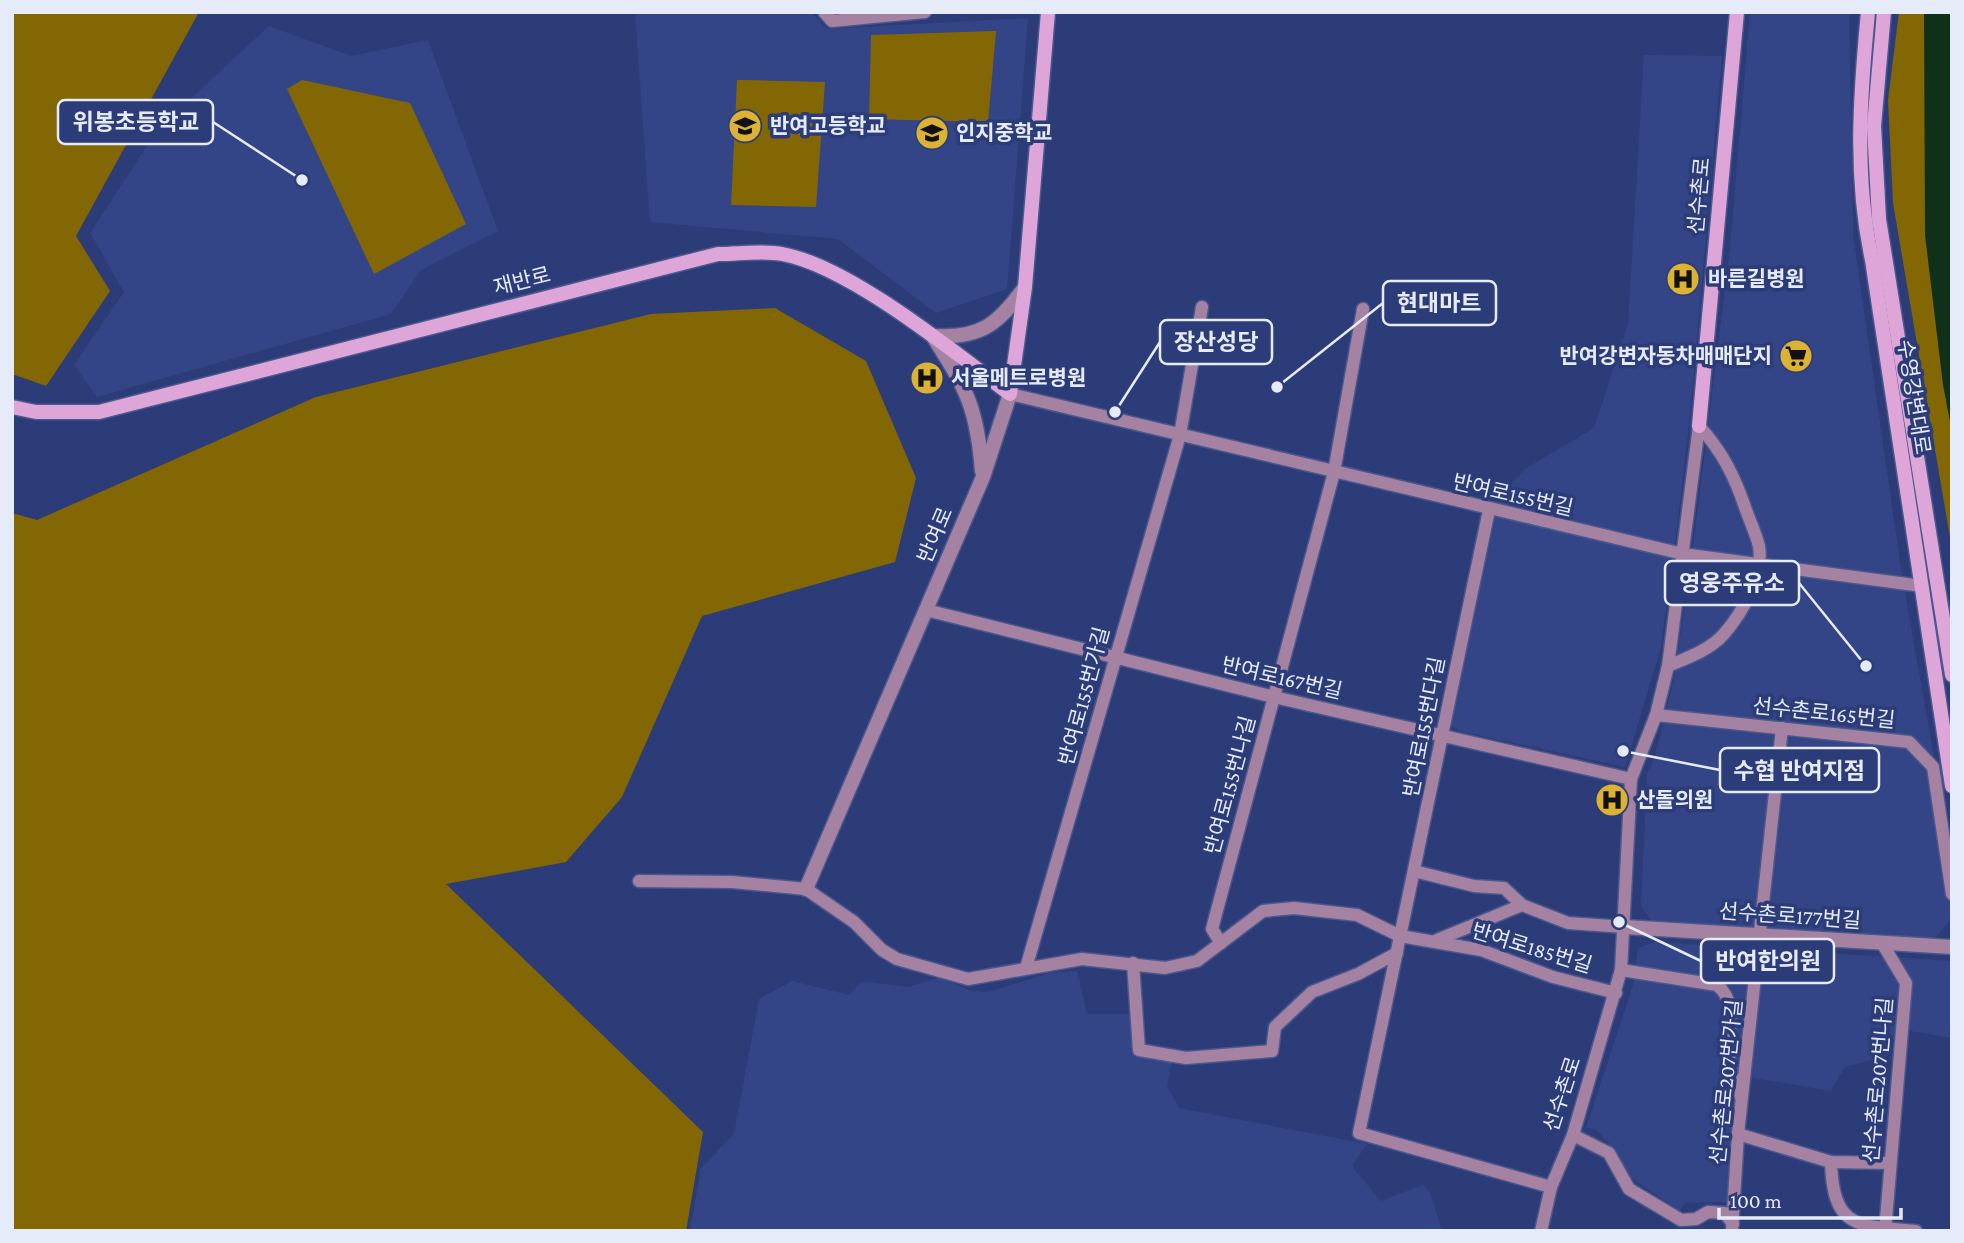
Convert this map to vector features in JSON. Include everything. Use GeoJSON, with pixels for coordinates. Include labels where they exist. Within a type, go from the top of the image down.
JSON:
{"type":"FeatureCollection","features":[{"type":"Feature","properties":{"kind":"main road","name":"반여로"},"geometry":{"type":"LineString","coordinates":[[1010,394],[1025,287],[1048,12]]}},
{"type":"Feature","properties":{"kind":"main road","name":"선수촌로"},"geometry":{"type":"LineString","coordinates":[[1699,426],[1737,12]]}},
{"type":"Feature","properties":{"kind":"main road","name":"수영강변대로"},"geometry":{"type":"LineString","coordinates":[[1867,12],[1858,125],[1864,223],[1952,786]]}},
{"type":"Feature","properties":{"kind":"main road","name":"수영강변대로"},"geometry":{"type":"LineString","coordinates":[[1884,12],[1874,126],[1879,219],[1952,675]]}},
{"type":"Feature","properties":{"kind":"main road","name":"재반로"},"geometry":{"type":"LineString","coordinates":[[12,407],[36,412],[99,412],[718,254],[782,254],[830,270],[933,337],[1010,394]]}},
{"type":"Feature","properties":{"kind":"street"},"geometry":{"type":"LineString","coordinates":[[824,12],[832,21],[925,12]]}},
{"type":"Feature","properties":{"kind":"street"},"geometry":{"type":"LineString","coordinates":[[933,337],[964,338],[1004,315],[1025,287]]}},
{"type":"Feature","properties":{"kind":"street"},"geometry":{"type":"LineString","coordinates":[[1180,435],[1202,307]]}},
{"type":"Feature","properties":{"kind":"street"},"geometry":{"type":"LineString","coordinates":[[1334,472],[1363,309]]}},
{"type":"Feature","properties":{"kind":"street"},"geometry":{"type":"LineString","coordinates":[[933,337],[966,388],[979,427],[983,477]]}},
{"type":"Feature","properties":{"kind":"street","name":"반여로155번길"},"geometry":{"type":"LineString","coordinates":[[1010,394],[1683,554],[1759,567],[1922,586]]}},
{"type":"Feature","properties":{"kind":"street","name":"반여로"},"geometry":{"type":"LineString","coordinates":[[806,889],[983,477],[1010,394]]}},
{"type":"Feature","properties":{"kind":"street"},"geometry":{"type":"LineString","coordinates":[[1668,666],[1704,649],[1723,635],[1753,587],[1759,567],[1759,546],[1738,484],[1719,448],[1699,426]]}},
{"type":"Feature","properties":{"kind":"street","name":"선수촌로"},"geometry":{"type":"LineString","coordinates":[[1541,1231],[1551,1187],[1573,1135],[1621,970],[1630,779],[1656,715],[1668,666],[1699,426]]}},
{"type":"Feature","properties":{"kind":"street","name":"반여로155번가길"},"geometry":{"type":"LineString","coordinates":[[1026,968],[1180,435]]}},
{"type":"Feature","properties":{"kind":"street","name":"반여로155번나길"},"geometry":{"type":"LineString","coordinates":[[1221,943],[1212,929],[1334,472]]}},
{"type":"Feature","properties":{"kind":"street","name":"반여로155번다길"},"geometry":{"type":"LineString","coordinates":[[1489,510],[1359,1133],[1551,1187]]}},
{"type":"Feature","properties":{"kind":"street","name":"반여로167번길"},"geometry":{"type":"LineString","coordinates":[[926,610],[1274,697],[1630,779]]}},
{"type":"Feature","properties":{"kind":"street","name":"선수촌로165번길"},"geometry":{"type":"LineString","coordinates":[[1656,715],[1909,742],[1933,767],[1952,894]]}},
{"type":"Feature","properties":{"kind":"street","name":"선수촌로207번가길"},"geometry":{"type":"LineString","coordinates":[[1732,1227],[1738,1134],[1782,728]]}},
{"type":"Feature","properties":{"kind":"street"},"geometry":{"type":"LineString","coordinates":[[1414,871],[1474,886],[1504,888],[1522,905],[1568,923],[1625,926]]}},
{"type":"Feature","properties":{"kind":"street"},"geometry":{"type":"LineString","coordinates":[[639,881],[732,882],[806,889]]}},
{"type":"Feature","properties":{"kind":"street","name":"반여로185번길"},"geometry":{"type":"LineString","coordinates":[[806,889],[854,922],[882,950],[897,959],[968,979],[1026,968],[1052,967],[1082,959],[1165,968],[1197,961],[1263,911],[1294,908],[1357,915],[1400,936],[1437,940],[1481,950],[1553,977],[1616,993]]}},
{"type":"Feature","properties":{"kind":"street","name":"반여로185번길"},"geometry":{"type":"LineString","coordinates":[[1437,940],[1522,905]]}},
{"type":"Feature","properties":{"kind":"street","name":"선수촌로177번길"},"geometry":{"type":"LineString","coordinates":[[1625,926],[1952,947]]}},
{"type":"Feature","properties":{"kind":"street","name":"선수촌로207번나길"},"geometry":{"type":"LineString","coordinates":[[1882,943],[1906,983],[1885,1229]]}},
{"type":"Feature","properties":{"kind":"street"},"geometry":{"type":"LineString","coordinates":[[1133,963],[1139,1050],[1186,1058],[1272,1051],[1275,1027],[1312,992],[1358,974],[1397,953]]}},
{"type":"Feature","properties":{"kind":"street"},"geometry":{"type":"LineString","coordinates":[[1621,970],[1717,985],[1728,994],[1731,1005],[1728,1055],[1732,1076],[1742,1098]]}},
{"type":"Feature","properties":{"kind":"street"},"geometry":{"type":"LineString","coordinates":[[1738,1134],[1831,1161],[1889,1163]]}},
{"type":"Feature","properties":{"kind":"street"},"geometry":{"type":"LineString","coordinates":[[1573,1135],[1609,1153],[1629,1189],[1675,1217],[1681,1220],[1696,1219],[1708,1212],[1725,1213],[1732,1227]]}},
{"type":"Feature","properties":{"kind":"street"},"geometry":{"type":"LineString","coordinates":[[1831,1161],[1841,1210],[1847,1219],[1859,1225],[1916,1231]]}},
{"type":"Feature","properties":{"kind":"street"},"geometry":{"type":"LineString","coordinates":[[1675,1217],[1675,1231]]}},
{"type":"Feature","properties":{"kind":"shaded area"},"geometry":{"type":"Polygon","coordinates":[[[12,12],[199,12],[76,236],[110,291],[46,386],[12,374],[12,12]]]}},
{"type":"Feature","properties":{"kind":"shaded area"},"geometry":{"type":"Polygon","coordinates":[[[635,12],[811,12],[827,29],[1028,18],[1007,289],[936,313],[838,239],[650,222],[635,12]]]}},
{"type":"Feature","properties":{"kind":"shaded area"},"geometry":{"type":"Polygon","coordinates":[[[1750,12],[1849,12],[1853,235],[1901,569],[1952,860],[1952,918],[1935,938],[1652,921],[1641,906],[1647,774],[1654,759],[1673,683],[1690,571],[1730,249],[1750,12]]]}},
{"type":"Feature","properties":{"kind":"shaded area"},"geometry":{"type":"Polygon","coordinates":[[[1899,12],[1952,12],[1952,549],[1893,203],[1888,100],[1899,12]]]}},
{"type":"Feature","properties":{"kind":"shaded area"},"geometry":{"type":"Polygon","coordinates":[[[1924,12],[1952,12],[1952,432],[1943,385],[1925,235],[1924,12]]]}},
{"type":"Feature","properties":{"kind":"shaded area"},"geometry":{"type":"Polygon","coordinates":[[[269,26],[351,56],[428,40],[498,231],[421,270],[391,314],[97,397],[74,365],[124,292],[90,233],[158,129],[269,26]]]}},
{"type":"Feature","properties":{"kind":"shaded area"},"geometry":{"type":"Polygon","coordinates":[[[996,31],[988,122],[869,119],[871,35],[996,31]]]}},
{"type":"Feature","properties":{"kind":"shaded area"},"geometry":{"type":"Polygon","coordinates":[[[1644,55],[1722,56],[1691,405],[1677,530],[1660,651],[1625,767],[1459,731],[1449,724],[1494,526],[1495,501],[1525,469],[1594,428],[1628,324],[1644,55]]]}},
{"type":"Feature","properties":{"kind":"shaded area"},"geometry":{"type":"Polygon","coordinates":[[[302,80],[410,103],[466,224],[374,274],[287,89],[302,80]]]}},
{"type":"Feature","properties":{"kind":"shaded area"},"geometry":{"type":"Polygon","coordinates":[[[737,80],[825,82],[816,207],[731,205],[737,80]]]}},
{"type":"Feature","properties":{"kind":"shaded area"},"geometry":{"type":"Polygon","coordinates":[[[775,308],[866,361],[916,478],[895,562],[702,616],[622,797],[566,862],[446,884],[703,1132],[686,1231],[12,1231],[12,513],[37,520],[316,397],[651,314],[775,308]]]}},
{"type":"Feature","properties":{"kind":"shaded area"},"geometry":{"type":"Polygon","coordinates":[[[1654,942],[1952,961],[1952,1038],[1910,1031],[1893,1040],[1889,1055],[1845,1067],[1831,1091],[1736,1075],[1727,1202],[1685,1203],[1680,1211],[1624,1173],[1608,1142],[1595,1129],[1586,1128],[1633,985],[1638,948],[1654,942]]]}},
{"type":"Feature","properties":{"kind":"shaded area"},"geometry":{"type":"Polygon","coordinates":[[[1077,971],[1087,1014],[1131,1014],[1134,1057],[1172,1061],[1167,1086],[1179,1108],[1367,1144],[1353,1164],[1354,1169],[1381,1201],[1423,1185],[1430,1192],[1442,1231],[690,1231],[701,1168],[734,1134],[759,999],[792,981],[849,995],[859,984],[868,982],[908,987],[939,978],[972,991],[988,992],[1050,973],[1077,971]]]}},
{"type":"Feature","properties":{"kind":"place","name":"반여고등학교"},"geometry":{"type":"Point","coordinates":[745,126]}},
{"type":"Feature","properties":{"kind":"place","name":"인지중학교"},"geometry":{"type":"Point","coordinates":[932,133]}},
{"type":"Feature","properties":{"kind":"place","name":"위봉초등학교"},"geometry":{"type":"Point","coordinates":[302,180]}},
{"type":"Feature","properties":{"kind":"place","name":"바른길병원"},"geometry":{"type":"Point","coordinates":[1683,279]}},
{"type":"Feature","properties":{"kind":"place","name":"반여강변자동차매매단지"},"geometry":{"type":"Point","coordinates":[1796,356]}},
{"type":"Feature","properties":{"kind":"place","name":"서울메트로병원"},"geometry":{"type":"Point","coordinates":[927,378]}},
{"type":"Feature","properties":{"kind":"place","name":"현대마트"},"geometry":{"type":"Point","coordinates":[1277,387]}},
{"type":"Feature","properties":{"kind":"place","name":"장산성당"},"geometry":{"type":"Point","coordinates":[1115,412]}},
{"type":"Feature","properties":{"kind":"place","name":"영웅주유소"},"geometry":{"type":"Point","coordinates":[1866,666]}},
{"type":"Feature","properties":{"kind":"place","name":"수협 반여지점"},"geometry":{"type":"Point","coordinates":[1623,751]}},
{"type":"Feature","properties":{"kind":"place","name":"산돌의원"},"geometry":{"type":"Point","coordinates":[1612,800]}},
{"type":"Feature","properties":{"kind":"place","name":"반여한의원"},"geometry":{"type":"Point","coordinates":[1619,922]}}]}
